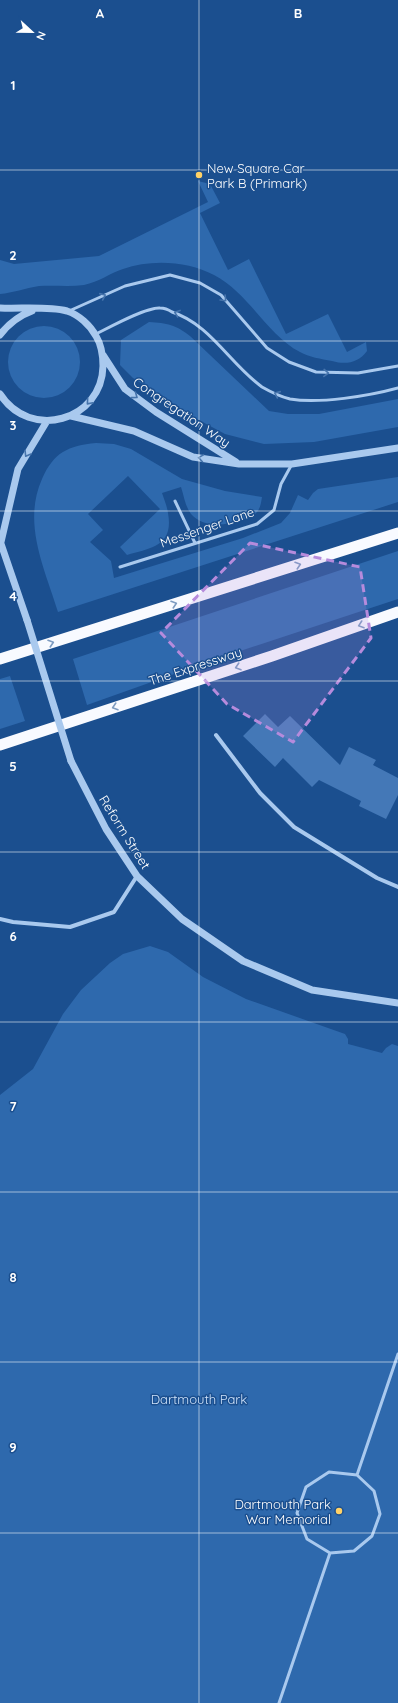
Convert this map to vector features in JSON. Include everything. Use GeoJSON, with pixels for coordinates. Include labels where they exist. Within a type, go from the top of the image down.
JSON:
{"type":"FeatureCollection","features":[{"type":"Feature","properties":{"kind":"highway"},"geometry":{"type":"LineString","coordinates":[[0,659],[398,533]]}},
{"type":"Feature","properties":{"kind":"highway","name":"The Expressway"},"geometry":{"type":"LineString","coordinates":[[0,745],[272,656],[398,612]]}},
{"type":"Feature","properties":{"kind":"street"},"geometry":{"type":"LineString","coordinates":[[0,308],[50,308],[68,312],[79,317],[95,334],[101,344],[103,355],[102,376],[95,394],[84,407],[71,416],[47,421],[34,419],[22,414],[0,397]]}},
{"type":"Feature","properties":{"kind":"street"},"geometry":{"type":"LineString","coordinates":[[0,335],[7,325],[18,316],[36,309]]}},
{"type":"Feature","properties":{"kind":"street","name":"Congregation Way"},"geometry":{"type":"LineString","coordinates":[[103,355],[125,389],[156,412],[239,464]]}},
{"type":"Feature","properties":{"kind":"street","name":"Congregation Way"},"geometry":{"type":"LineString","coordinates":[[71,416],[134,430],[193,457],[239,464],[292,464],[398,448]]}},
{"type":"Feature","properties":{"kind":"street","name":"Reform Street"},"geometry":{"type":"LineString","coordinates":[[47,421],[18,469],[0,542],[27,620],[72,761],[106,829],[137,876],[182,919],[243,961],[312,990],[398,1003]]}},
{"type":"Feature","properties":{"kind":"street"},"geometry":{"type":"LineString","coordinates":[[216,735],[260,792],[294,827],[377,878],[398,888]]}},
{"type":"Feature","properties":{"kind":"street"},"geometry":{"type":"LineString","coordinates":[[0,919],[13,922],[70,928],[114,912],[137,876]]}},
{"type":"Feature","properties":{"kind":"lane"},"geometry":{"type":"LineString","coordinates":[[68,312],[125,286],[170,275],[200,283],[221,295],[267,348],[289,362],[316,372],[358,374],[398,366]]}},
{"type":"Feature","properties":{"kind":"lane"},"geometry":{"type":"LineString","coordinates":[[95,334],[136,315],[160,308],[182,315],[201,328],[243,370],[263,387],[289,399],[319,401],[384,392],[398,388]]}},
{"type":"Feature","properties":{"kind":"lane","name":"Messenger Lane"},"geometry":{"type":"LineString","coordinates":[[120,567],[256,524],[274,510],[281,484],[292,464]]}},
{"type":"Feature","properties":{"kind":"lane"},"geometry":{"type":"LineString","coordinates":[[175,501],[195,543]]}},
{"type":"Feature","properties":{"kind":"lane"},"geometry":{"type":"LineString","coordinates":[[357,1475],[398,1354]]}},
{"type":"Feature","properties":{"kind":"lane"},"geometry":{"type":"LineString","coordinates":[[329,1472],[357,1475],[374,1491],[380,1514],[372,1536],[354,1551],[330,1553],[307,1539],[298,1513],[306,1487],[329,1472]]}},
{"type":"Feature","properties":{"kind":"lane"},"geometry":{"type":"LineString","coordinates":[[279,1703],[330,1553]]}},
{"type":"Feature","properties":{"kind":"highlighted area"},"geometry":{"type":"Polygon","coordinates":[[[250,543],[360,567],[371,638],[293,742],[227,704],[161,633],[250,543]]]}},
{"type":"Feature","properties":{"kind":"green space"},"geometry":{"type":"Polygon","coordinates":[[[198,181],[210,184],[220,203],[200,213],[228,270],[249,259],[286,334],[328,314],[347,352],[366,342],[367,351],[360,358],[351,362],[342,363],[315,358],[300,352],[277,335],[248,303],[226,283],[204,270],[181,264],[145,264],[123,269],[95,282],[84,285],[39,286],[0,294],[0,260],[14,264],[99,256],[208,202],[198,181]]]}},
{"type":"Feature","properties":{"kind":"green space"},"geometry":{"type":"Polygon","coordinates":[[[149,322],[171,325],[190,336],[269,411],[288,414],[319,414],[398,399],[398,427],[314,442],[264,444],[225,434],[197,419],[133,378],[120,365],[121,340],[149,322]]]}},
{"type":"Feature","properties":{"kind":"green space"},"geometry":{"type":"Polygon","coordinates":[[[37,326],[51,326],[58,328],[70,336],[78,348],[80,362],[78,376],[70,388],[58,396],[51,398],[37,398],[30,396],[18,388],[10,376],[8,369],[8,355],[10,348],[18,336],[30,328],[37,326]]]}},
{"type":"Feature","properties":{"kind":"green space"},"geometry":{"type":"Polygon","coordinates":[[[96,443],[114,444],[131,449],[182,479],[225,491],[262,497],[259,508],[252,516],[228,524],[208,524],[196,519],[191,514],[186,504],[181,487],[162,493],[168,510],[168,532],[159,544],[127,555],[120,547],[160,509],[128,476],[88,514],[103,530],[90,542],[111,561],[114,578],[243,538],[281,523],[290,513],[298,495],[308,500],[318,489],[398,477],[398,502],[58,612],[38,546],[34,513],[36,496],[42,479],[52,462],[57,457],[63,452],[77,446],[96,443]]]}},
{"type":"Feature","properties":{"kind":"green space"},"geometry":{"type":"Polygon","coordinates":[[[398,551],[398,599],[222,657],[87,705],[73,659],[398,551]]]}},
{"type":"Feature","properties":{"kind":"green space"},"geometry":{"type":"Polygon","coordinates":[[[10,676],[25,721],[0,729],[0,679],[10,676]]]}},
{"type":"Feature","properties":{"kind":"green space","name":"Dartmouth Park"},"geometry":{"type":"Polygon","coordinates":[[[150,946],[168,952],[203,977],[246,999],[345,1034],[348,1039],[348,1044],[382,1053],[392,1044],[398,1046],[398,1703],[0,1703],[0,1095],[33,1069],[63,1014],[81,990],[110,963],[123,954],[150,946]]]}},
{"type":"Feature","properties":{"kind":"building"},"geometry":{"type":"Polygon","coordinates":[[[265,714],[278,727],[290,716],[340,765],[349,747],[376,760],[373,765],[398,778],[398,795],[386,819],[359,806],[361,801],[319,780],[312,787],[283,758],[275,767],[243,736],[265,714]]]}},
{"type":"Feature","properties":{"kind":"place","name":"New Square Car Park B (Primark)"},"geometry":{"type":"Point","coordinates":[199,175]}},
{"type":"Feature","properties":{"kind":"place","name":"Dartmouth Park War Memorial"},"geometry":{"type":"Point","coordinates":[339,1511]}}]}
